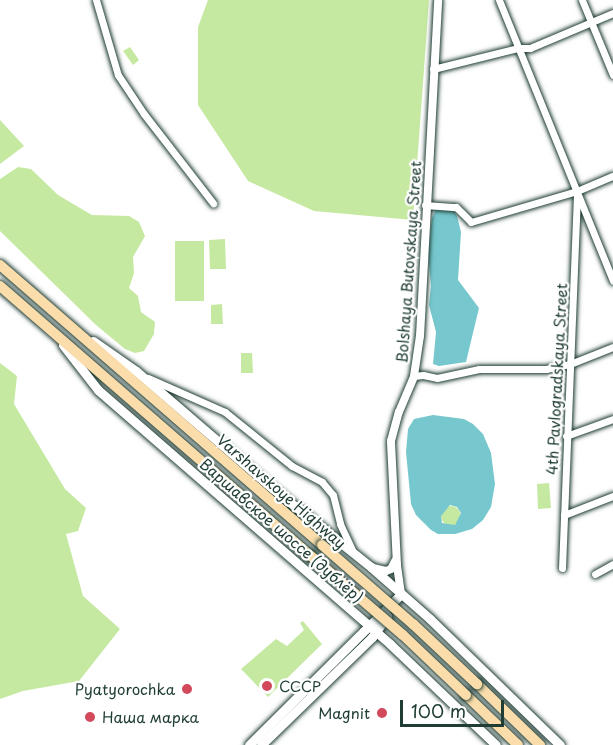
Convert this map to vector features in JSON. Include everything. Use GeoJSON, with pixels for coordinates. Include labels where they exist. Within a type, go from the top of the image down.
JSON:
{"type":"FeatureCollection","features":[{"type":"Feature","properties":{"kind":"main road","name":"Varshavskoye Highway"},"geometry":{"type":"LineString","coordinates":[[0,266],[413,624],[540,745]]}},
{"type":"Feature","properties":{"kind":"main road","name":"Varshavskoye Highway"},"geometry":{"type":"LineString","coordinates":[[0,286],[402,635],[518,745]]}},
{"type":"Feature","properties":{"kind":"main road","name":"Варшавское шоссе (дублёр)"},"geometry":{"type":"LineString","coordinates":[[64,322],[136,371],[272,488],[371,567],[560,745]]}},
{"type":"Feature","properties":{"kind":"main road","name":"Варшавское шоссе (дублёр)"},"geometry":{"type":"LineString","coordinates":[[54,334],[98,390],[373,629],[496,745]]}},
{"type":"Feature","properties":{"kind":"main road"},"geometry":{"type":"LineString","coordinates":[[261,745],[373,629],[401,594]]}},
{"type":"Feature","properties":{"kind":"main road"},"geometry":{"type":"LineString","coordinates":[[249,745],[373,629]]}},
{"type":"Feature","properties":{"kind":"street"},"geometry":{"type":"LineString","coordinates":[[96,0],[118,75],[144,114],[213,203]]}},
{"type":"Feature","properties":{"kind":"street","name":"Bolshaya Butovskaya Street"},"geometry":{"type":"LineString","coordinates":[[401,594],[396,557],[391,441],[399,412],[414,376],[420,336],[425,205],[438,0]]}},
{"type":"Feature","properties":{"kind":"street"},"geometry":{"type":"LineString","coordinates":[[499,0],[613,281]]}},
{"type":"Feature","properties":{"kind":"street"},"geometry":{"type":"LineString","coordinates":[[582,0],[613,75]]}},
{"type":"Feature","properties":{"kind":"street"},"geometry":{"type":"LineString","coordinates":[[433,69],[518,48],[530,48],[613,13]]}},
{"type":"Feature","properties":{"kind":"street"},"geometry":{"type":"LineString","coordinates":[[425,205],[456,207],[471,222],[577,191],[613,176]]}},
{"type":"Feature","properties":{"kind":"street","name":"4th Pavlogradskaya Street"},"geometry":{"type":"LineString","coordinates":[[562,567],[577,191]]}},
{"type":"Feature","properties":{"kind":"street"},"geometry":{"type":"LineString","coordinates":[[414,376],[437,378],[479,369],[514,371],[570,364],[613,347]]}},
{"type":"Feature","properties":{"kind":"street"},"geometry":{"type":"LineString","coordinates":[[136,371],[225,412],[292,466],[321,482],[333,495],[340,524],[353,552]]}},
{"type":"Feature","properties":{"kind":"street"},"geometry":{"type":"LineString","coordinates":[[566,436],[613,419]]}},
{"type":"Feature","properties":{"kind":"street"},"geometry":{"type":"LineString","coordinates":[[564,515],[613,496]]}},
{"type":"Feature","properties":{"kind":"street"},"geometry":{"type":"LineString","coordinates":[[371,567],[386,571],[391,569],[396,557]]}},
{"type":"Feature","properties":{"kind":"street"},"geometry":{"type":"LineString","coordinates":[[595,574],[613,564]]}},
{"type":"Feature","properties":{"kind":"green space"},"geometry":{"type":"Polygon","coordinates":[[[208,0],[429,0],[413,220],[314,211],[248,181],[198,105],[198,27],[208,0]]]}},
{"type":"Feature","properties":{"kind":"green space"},"geometry":{"type":"Polygon","coordinates":[[[130,47],[139,60],[133,65],[123,51],[130,47]]]}},
{"type":"Feature","properties":{"kind":"green space"},"geometry":{"type":"Polygon","coordinates":[[[0,120],[24,146],[0,164],[0,120]]]}},
{"type":"Feature","properties":{"kind":"green space"},"geometry":{"type":"Polygon","coordinates":[[[18,167],[31,169],[58,195],[92,215],[129,216],[139,222],[145,236],[133,257],[134,273],[129,288],[138,296],[141,312],[155,322],[154,334],[144,351],[135,353],[125,349],[96,325],[0,231],[0,179],[18,167]]]}},
{"type":"Feature","properties":{"kind":"green space"},"geometry":{"type":"Polygon","coordinates":[[[225,239],[226,269],[210,269],[209,240],[225,239]]]}},
{"type":"Feature","properties":{"kind":"green space"},"geometry":{"type":"Polygon","coordinates":[[[175,241],[204,241],[204,301],[175,301],[175,241]]]}},
{"type":"Feature","properties":{"kind":"green space"},"geometry":{"type":"Polygon","coordinates":[[[222,304],[223,324],[211,324],[211,305],[222,304]]]}},
{"type":"Feature","properties":{"kind":"green space"},"geometry":{"type":"Polygon","coordinates":[[[241,353],[252,353],[253,373],[241,373],[241,353]]]}},
{"type":"Feature","properties":{"kind":"green space"},"geometry":{"type":"Polygon","coordinates":[[[0,363],[17,376],[14,404],[65,489],[86,508],[78,531],[66,534],[83,596],[120,629],[79,681],[23,691],[0,699],[0,363]]]}},
{"type":"Feature","properties":{"kind":"green space"},"geometry":{"type":"Polygon","coordinates":[[[549,483],[551,508],[538,509],[537,484],[549,483]]]}},
{"type":"Feature","properties":{"kind":"green space"},"geometry":{"type":"Polygon","coordinates":[[[451,506],[458,509],[461,516],[458,523],[451,526],[444,523],[441,516],[444,509],[451,506]]]}},
{"type":"Feature","properties":{"kind":"green space"},"geometry":{"type":"Polygon","coordinates":[[[303,621],[322,644],[268,697],[241,669],[276,639],[287,646],[304,630],[300,623],[303,621]]]}},
{"type":"Feature","properties":{"kind":"water"},"geometry":{"type":"Polygon","coordinates":[[[436,209],[452,209],[457,216],[461,232],[458,280],[479,308],[466,362],[439,366],[433,364],[436,332],[429,305],[431,286],[428,252],[432,218],[436,209]]]}},
{"type":"Feature","properties":{"kind":"water"},"geometry":{"type":"Polygon","coordinates":[[[433,415],[464,419],[483,434],[491,453],[495,484],[491,507],[483,520],[472,529],[455,534],[438,534],[416,515],[411,504],[406,452],[408,429],[414,419],[433,415]],[[450,505],[441,516],[442,523],[455,525],[461,513],[457,507],[450,505]]]}},
{"type":"Feature","properties":{"kind":"place","name":"СССР"},"geometry":{"type":"Point","coordinates":[267,686]}},
{"type":"Feature","properties":{"kind":"place","name":"Pyatyorochka"},"geometry":{"type":"Point","coordinates":[187,689]}},
{"type":"Feature","properties":{"kind":"place","name":"Magnit"},"geometry":{"type":"Point","coordinates":[382,713]}},
{"type":"Feature","properties":{"kind":"place","name":"Наша марка"},"geometry":{"type":"Point","coordinates":[90,717]}}]}
